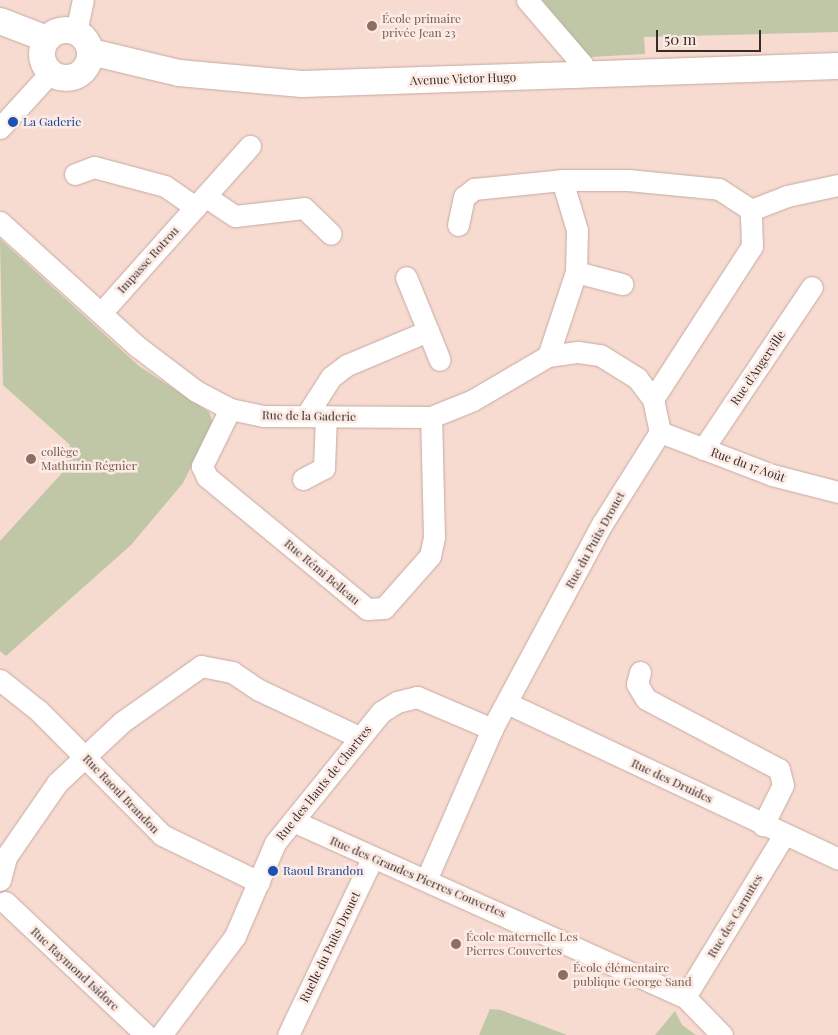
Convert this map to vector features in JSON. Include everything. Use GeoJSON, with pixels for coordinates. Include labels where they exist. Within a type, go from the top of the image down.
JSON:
{"type":"FeatureCollection","features":[{"type":"Feature","properties":{"kind":"main road"},"geometry":{"type":"LineString","coordinates":[[0,21],[48,39]]}},
{"type":"Feature","properties":{"kind":"main road"},"geometry":{"type":"LineString","coordinates":[[63,30],[84,42],[80,74],[66,78],[51,72],[43,59],[48,39],[63,30]]}},
{"type":"Feature","properties":{"kind":"main road","name":"Avenue Victor Hugo"},"geometry":{"type":"LineString","coordinates":[[84,42],[179,73],[302,84],[838,66]]}},
{"type":"Feature","properties":{"kind":"street"},"geometry":{"type":"LineString","coordinates":[[83,0],[84,42]]}},
{"type":"Feature","properties":{"kind":"street"},"geometry":{"type":"LineString","coordinates":[[528,0],[582,64],[583,75]]}},
{"type":"Feature","properties":{"kind":"street"},"geometry":{"type":"LineString","coordinates":[[0,128],[51,72]]}},
{"type":"Feature","properties":{"kind":"street","name":"Impasse Rotrou"},"geometry":{"type":"LineString","coordinates":[[101,313],[250,146]]}},
{"type":"Feature","properties":{"kind":"street"},"geometry":{"type":"LineString","coordinates":[[75,174],[94,167],[156,184],[235,216],[304,208],[331,234]]}},
{"type":"Feature","properties":{"kind":"street"},"geometry":{"type":"LineString","coordinates":[[458,225],[464,197],[474,189],[562,180],[628,180],[719,189],[751,210]]}},
{"type":"Feature","properties":{"kind":"street"},"geometry":{"type":"LineString","coordinates":[[562,180],[577,230],[576,272],[548,356],[600,356],[636,378],[653,399],[660,432]]}},
{"type":"Feature","properties":{"kind":"street"},"geometry":{"type":"LineString","coordinates":[[751,210],[786,196],[838,185]]}},
{"type":"Feature","properties":{"kind":"street"},"geometry":{"type":"LineString","coordinates":[[653,399],[752,246],[751,210]]}},
{"type":"Feature","properties":{"kind":"street","name":"Rue de la Gaderie"},"geometry":{"type":"LineString","coordinates":[[0,222],[101,313],[196,391],[230,409],[263,416],[431,418],[473,400],[548,356]]}},
{"type":"Feature","properties":{"kind":"street"},"geometry":{"type":"LineString","coordinates":[[576,272],[622,284]]}},
{"type":"Feature","properties":{"kind":"street"},"geometry":{"type":"LineString","coordinates":[[406,277],[440,360]]}},
{"type":"Feature","properties":{"kind":"street","name":"Rue d'Angerville"},"geometry":{"type":"LineString","coordinates":[[704,449],[812,287]]}},
{"type":"Feature","properties":{"kind":"street"},"geometry":{"type":"LineString","coordinates":[[303,479],[324,468],[316,416],[331,377],[347,365],[428,332]]}},
{"type":"Feature","properties":{"kind":"street","name":"Rue Rémi Belleau"},"geometry":{"type":"LineString","coordinates":[[230,409],[202,466],[207,477],[367,610],[384,608],[430,556],[434,537],[431,418]]}},
{"type":"Feature","properties":{"kind":"street","name":"Rue du 17 Août"},"geometry":{"type":"LineString","coordinates":[[660,432],[772,475],[838,492]]}},
{"type":"Feature","properties":{"kind":"street","name":"Rue du Puits Drouet"},"geometry":{"type":"LineString","coordinates":[[427,878],[492,729],[602,524],[660,432]]}},
{"type":"Feature","properties":{"kind":"street"},"geometry":{"type":"LineString","coordinates":[[0,880],[6,857],[27,823],[84,756],[122,722],[201,666],[232,672],[259,690],[359,737]]}},
{"type":"Feature","properties":{"kind":"street"},"geometry":{"type":"LineString","coordinates":[[640,672],[637,684],[646,700],[779,769],[783,785],[763,825]]}},
{"type":"Feature","properties":{"kind":"street","name":"Rue Raoul Brandon"},"geometry":{"type":"LineString","coordinates":[[0,680],[84,756],[162,835],[259,882]]}},
{"type":"Feature","properties":{"kind":"street","name":"Rue des Hauts de Chartres"},"geometry":{"type":"LineString","coordinates":[[161,1035],[235,936],[275,844],[359,737],[381,712],[397,702],[417,697],[492,729]]}},
{"type":"Feature","properties":{"kind":"street","name":"Rue des Druides"},"geometry":{"type":"LineString","coordinates":[[507,702],[838,859]]}},
{"type":"Feature","properties":{"kind":"street","name":"Rue des Grandes Pierres Couvertes"},"geometry":{"type":"LineString","coordinates":[[293,821],[372,859],[427,878],[685,997],[722,1035]]}},
{"type":"Feature","properties":{"kind":"street","name":"Rue des Carnutes"},"geometry":{"type":"LineString","coordinates":[[685,997],[784,835]]}},
{"type":"Feature","properties":{"kind":"street","name":"Ruelle du Puits Drouet"},"geometry":{"type":"LineString","coordinates":[[288,1035],[372,859]]}},
{"type":"Feature","properties":{"kind":"street","name":"Rue Raymond Isidore"},"geometry":{"type":"LineString","coordinates":[[2,899],[146,1035]]}},
{"type":"Feature","properties":{"kind":"green space"},"geometry":{"type":"Polygon","coordinates":[[[542,0],[838,0],[838,32],[644,37],[645,54],[590,57],[542,0]]]}},
{"type":"Feature","properties":{"kind":"green space"},"geometry":{"type":"Polygon","coordinates":[[[0,239],[139,366],[209,412],[213,423],[183,483],[131,545],[6,656],[0,651],[0,541],[62,473],[58,470],[70,445],[3,385],[0,239]]]}},
{"type":"Feature","properties":{"kind":"green space"},"geometry":{"type":"Polygon","coordinates":[[[490,1009],[501,1010],[567,1035],[479,1035],[490,1009]]]}},
{"type":"Feature","properties":{"kind":"green space"},"geometry":{"type":"Polygon","coordinates":[[[675,1011],[682,1025],[696,1035],[655,1035],[675,1011]]]}},
{"type":"Feature","properties":{"kind":"place","name":"École primaire privée Jean 23"},"geometry":{"type":"Point","coordinates":[372,26]}},
{"type":"Feature","properties":{"kind":"place","name":"La Gaderie"},"geometry":{"type":"Point","coordinates":[13,122]}},
{"type":"Feature","properties":{"kind":"place","name":"collège Mathurin Régnier"},"geometry":{"type":"Point","coordinates":[31,459]}},
{"type":"Feature","properties":{"kind":"place","name":"Raoul Brandon"},"geometry":{"type":"Point","coordinates":[273,871]}},
{"type":"Feature","properties":{"kind":"place","name":"École maternelle Les Pierres Couvertes"},"geometry":{"type":"Point","coordinates":[456,944]}},
{"type":"Feature","properties":{"kind":"place","name":"École élémentaire publique George Sand"},"geometry":{"type":"Point","coordinates":[563,975]}}]}
